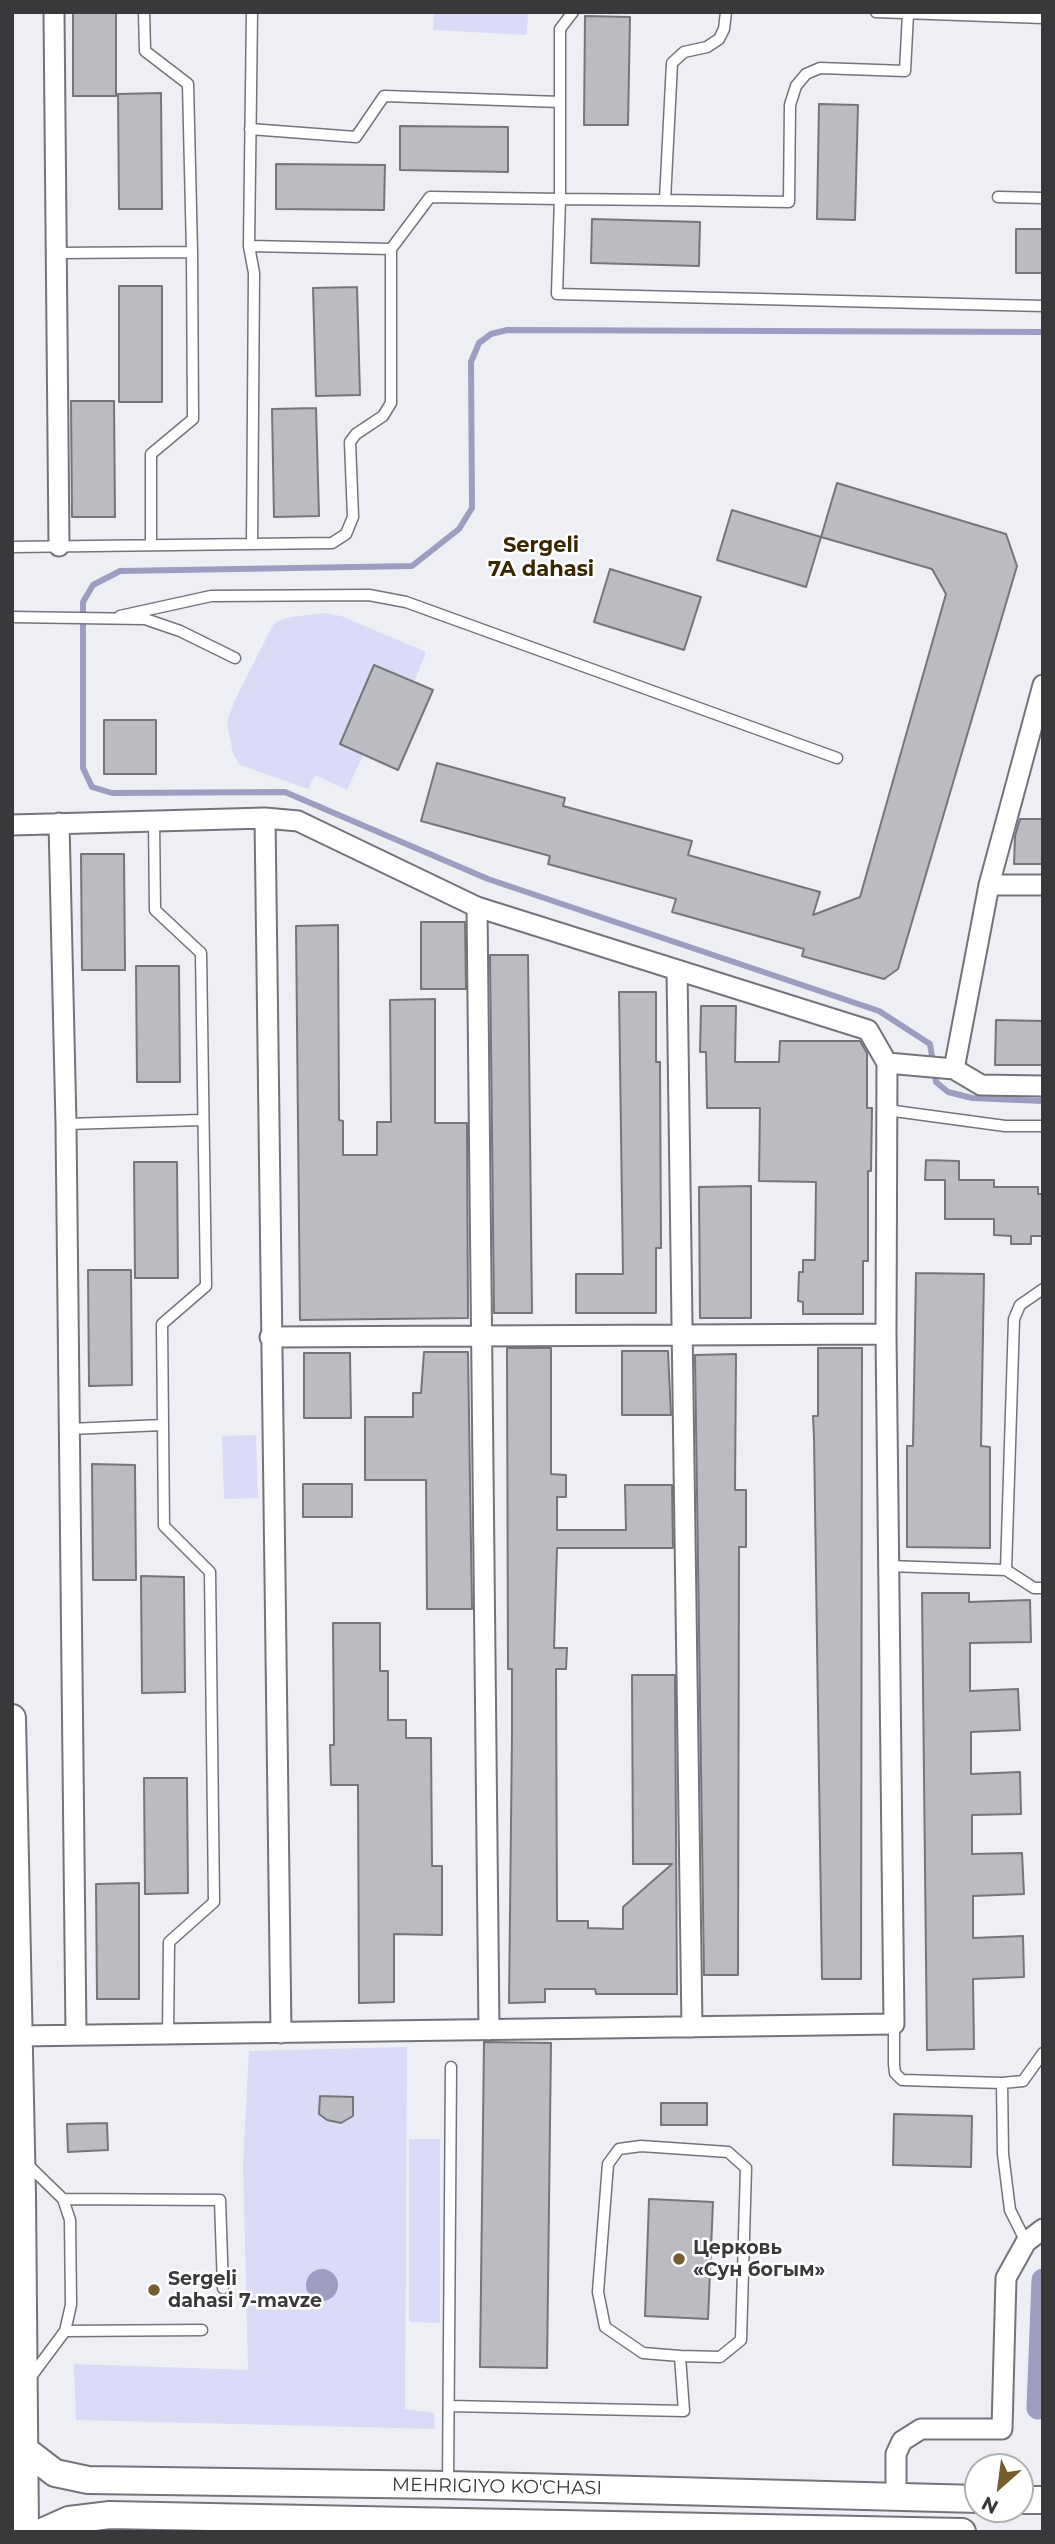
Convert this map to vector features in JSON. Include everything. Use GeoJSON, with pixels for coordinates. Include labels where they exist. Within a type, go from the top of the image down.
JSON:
{"type":"FeatureCollection","features":[{"type":"Feature","properties":{"kind":"main road"},"geometry":{"type":"LineString","coordinates":[[12,1718],[25,2385],[19,2419],[25,2450],[25,2532]]}},
{"type":"Feature","properties":{"kind":"main road","name":"MEHRIGIYO KO'CHASI"},"geometry":{"type":"LineString","coordinates":[[25,2450],[55,2473],[88,2480],[448,2485],[964,2499]]}},
{"type":"Feature","properties":{"kind":"main road","name":"MEHRIGIYO KO'CHASI"},"geometry":{"type":"LineString","coordinates":[[42,2532],[69,2520],[110,2515],[962,2532]]}},
{"type":"Feature","properties":{"kind":"street"},"geometry":{"type":"LineString","coordinates":[[54,12],[58,546]]}},
{"type":"Feature","properties":{"kind":"street"},"geometry":{"type":"LineString","coordinates":[[950,1069],[989,885],[1043,685]]}},
{"type":"Feature","properties":{"kind":"street"},"geometry":{"type":"LineString","coordinates":[[265,818],[281,2033]]}},
{"type":"Feature","properties":{"kind":"street"},"geometry":{"type":"LineString","coordinates":[[12,825],[265,818],[298,821],[477,907],[868,1030],[887,1063],[886,1334],[894,2024],[18,2036]]}},
{"type":"Feature","properties":{"kind":"street"},"geometry":{"type":"LineString","coordinates":[[59,823],[66,1124],[76,2035]]}},
{"type":"Feature","properties":{"kind":"street"},"geometry":{"type":"LineString","coordinates":[[989,885],[1043,885]]}},
{"type":"Feature","properties":{"kind":"street"},"geometry":{"type":"LineString","coordinates":[[477,907],[489,2030]]}},
{"type":"Feature","properties":{"kind":"street"},"geometry":{"type":"LineString","coordinates":[[677,971],[680,1335],[692,2027]]}},
{"type":"Feature","properties":{"kind":"street"},"geometry":{"type":"LineString","coordinates":[[887,1063],[950,1069],[981,1085],[1043,1086]]}},
{"type":"Feature","properties":{"kind":"street"},"geometry":{"type":"LineString","coordinates":[[270,1338],[886,1334]]}},
{"type":"Feature","properties":{"kind":"street"},"geometry":{"type":"LineString","coordinates":[[896,2497],[896,2454],[902,2441],[921,2429],[1002,2429],[1006,2277],[1026,2242],[1043,2229]]}},
{"type":"Feature","properties":{"kind":"lane"},"geometry":{"type":"LineString","coordinates":[[144,12],[145,51],[188,85],[192,252],[193,419],[151,454],[151,544]]}},
{"type":"Feature","properties":{"kind":"lane"},"geometry":{"type":"LineString","coordinates":[[251,543],[254,273],[249,246],[252,12]]}},
{"type":"Feature","properties":{"kind":"lane"},"geometry":{"type":"LineString","coordinates":[[573,12],[560,29],[557,294],[1043,306]]}},
{"type":"Feature","properties":{"kind":"lane"},"geometry":{"type":"LineString","coordinates":[[665,200],[671,64],[681,53],[707,47],[719,39],[724,29],[726,12]]}},
{"type":"Feature","properties":{"kind":"lane"},"geometry":{"type":"LineString","coordinates":[[876,12],[1037,16]]}},
{"type":"Feature","properties":{"kind":"lane"},"geometry":{"type":"LineString","coordinates":[[12,547],[332,543],[340,540],[351,527],[350,442],[356,434],[383,416],[391,403],[391,249],[430,197],[789,202],[790,105],[796,86],[806,74],[820,68],[905,71],[908,14]]}},
{"type":"Feature","properties":{"kind":"lane"},"geometry":{"type":"LineString","coordinates":[[250,129],[356,136],[384,96],[560,102]]}},
{"type":"Feature","properties":{"kind":"lane"},"geometry":{"type":"LineString","coordinates":[[998,197],[1043,198]]}},
{"type":"Feature","properties":{"kind":"lane"},"geometry":{"type":"LineString","coordinates":[[249,246],[391,249]]}},
{"type":"Feature","properties":{"kind":"lane"},"geometry":{"type":"LineString","coordinates":[[55,253],[192,252]]}},
{"type":"Feature","properties":{"kind":"lane"},"geometry":{"type":"LineString","coordinates":[[120,617],[211,596],[369,595],[406,603],[837,758]]}},
{"type":"Feature","properties":{"kind":"lane"},"geometry":{"type":"LineString","coordinates":[[12,617],[92,616],[145,619],[180,631],[235,658]]}},
{"type":"Feature","properties":{"kind":"lane"},"geometry":{"type":"LineString","coordinates":[[154,820],[155,910],[201,953],[206,1286],[162,1324],[164,1526],[210,1572],[214,1902],[169,1942],[169,2034]]}},
{"type":"Feature","properties":{"kind":"lane"},"geometry":{"type":"LineString","coordinates":[[887,1110],[1005,1126],[1043,1126]]}},
{"type":"Feature","properties":{"kind":"lane"},"geometry":{"type":"LineString","coordinates":[[66,1124],[202,1120]]}},
{"type":"Feature","properties":{"kind":"lane"},"geometry":{"type":"LineString","coordinates":[[1006,1570],[1014,1319],[1020,1305],[1043,1289]]}},
{"type":"Feature","properties":{"kind":"lane"},"geometry":{"type":"LineString","coordinates":[[69,1429],[163,1425]]}},
{"type":"Feature","properties":{"kind":"lane"},"geometry":{"type":"LineString","coordinates":[[888,1566],[1006,1570],[1034,1588],[1043,1588]]}},
{"type":"Feature","properties":{"kind":"lane"},"geometry":{"type":"LineString","coordinates":[[894,2024],[895,2073],[902,2080],[1002,2083],[1023,2081],[1029,2077],[1043,2053]]}},
{"type":"Feature","properties":{"kind":"lane"},"geometry":{"type":"LineString","coordinates":[[448,2485],[451,2067]]}},
{"type":"Feature","properties":{"kind":"lane"},"geometry":{"type":"LineString","coordinates":[[1002,2083],[1003,2154],[1010,2210],[1026,2242]]}},
{"type":"Feature","properties":{"kind":"lane"},"geometry":{"type":"LineString","coordinates":[[641,2146],[728,2152],[746,2168],[741,2340],[720,2357],[680,2356],[643,2353],[605,2327],[598,2292],[608,2164],[619,2149],[641,2146]]}},
{"type":"Feature","properties":{"kind":"lane"},"geometry":{"type":"LineString","coordinates":[[21,2158],[63,2199],[70,2220],[71,2305],[65,2331],[25,2385]]}},
{"type":"Feature","properties":{"kind":"lane"},"geometry":{"type":"LineString","coordinates":[[63,2199],[220,2200],[223,2288]]}},
{"type":"Feature","properties":{"kind":"lane"},"geometry":{"type":"LineString","coordinates":[[65,2331],[202,2330]]}},
{"type":"Feature","properties":{"kind":"lane"},"geometry":{"type":"LineString","coordinates":[[449,2406],[684,2411],[680,2356]]}},
{"type":"Feature","properties":{"kind":"shaded area"},"geometry":{"type":"Polygon","coordinates":[[[434,12],[528,12],[527,35],[433,30],[434,12]]]}},
{"type":"Feature","properties":{"kind":"shaded area"},"geometry":{"type":"Polygon","coordinates":[[[323,613],[341,616],[426,652],[414,682],[374,665],[340,744],[363,755],[347,790],[315,775],[308,789],[240,765],[233,754],[227,722],[234,702],[274,623],[290,617],[323,613]]]}},
{"type":"Feature","properties":{"kind":"shaded area"},"geometry":{"type":"Polygon","coordinates":[[[256,1435],[258,1498],[224,1499],[222,1436],[256,1435]]]}},
{"type":"Feature","properties":{"kind":"shaded area"},"geometry":{"type":"Polygon","coordinates":[[[407,2047],[405,2409],[434,2413],[435,2429],[76,2420],[74,2364],[248,2370],[243,2163],[249,2051],[407,2047]]]}},
{"type":"Feature","properties":{"kind":"shaded area"},"geometry":{"type":"Polygon","coordinates":[[[409,2139],[440,2139],[440,2323],[409,2322],[409,2139]]]}},
{"type":"Feature","properties":{"kind":"shaded area"},"geometry":{"type":"Polygon","coordinates":[[[322,2269],[333,2274],[338,2285],[333,2296],[322,2301],[311,2296],[306,2285],[311,2274],[322,2269]]]}},
{"type":"Feature","properties":{"kind":"building"},"geometry":{"type":"Polygon","coordinates":[[[73,12],[116,12],[116,96],[73,96],[73,12]]]}},
{"type":"Feature","properties":{"kind":"building"},"geometry":{"type":"Polygon","coordinates":[[[585,16],[630,17],[628,125],[584,125],[585,16]]]}},
{"type":"Feature","properties":{"kind":"building"},"geometry":{"type":"Polygon","coordinates":[[[161,93],[162,209],[119,209],[118,94],[161,93]]]}},
{"type":"Feature","properties":{"kind":"building"},"geometry":{"type":"Polygon","coordinates":[[[819,104],[858,105],[855,220],[817,219],[819,104]]]}},
{"type":"Feature","properties":{"kind":"building"},"geometry":{"type":"Polygon","coordinates":[[[400,126],[508,127],[508,172],[400,170],[400,126]]]}},
{"type":"Feature","properties":{"kind":"building"},"geometry":{"type":"Polygon","coordinates":[[[276,164],[385,165],[384,210],[276,209],[276,164]]]}},
{"type":"Feature","properties":{"kind":"building"},"geometry":{"type":"Polygon","coordinates":[[[592,219],[700,222],[699,266],[591,263],[592,219]]]}},
{"type":"Feature","properties":{"kind":"building"},"geometry":{"type":"Polygon","coordinates":[[[1016,229],[1043,229],[1043,273],[1016,273],[1016,229]]]}},
{"type":"Feature","properties":{"kind":"building"},"geometry":{"type":"Polygon","coordinates":[[[119,286],[162,286],[162,402],[119,402],[119,286]]]}},
{"type":"Feature","properties":{"kind":"building"},"geometry":{"type":"Polygon","coordinates":[[[357,287],[360,395],[316,396],[313,288],[357,287]]]}},
{"type":"Feature","properties":{"kind":"building"},"geometry":{"type":"Polygon","coordinates":[[[71,401],[114,401],[115,517],[72,517],[71,401]]]}},
{"type":"Feature","properties":{"kind":"building"},"geometry":{"type":"Polygon","coordinates":[[[316,408],[319,516],[274,517],[272,409],[316,408]]]}},
{"type":"Feature","properties":{"kind":"building"},"geometry":{"type":"Polygon","coordinates":[[[837,483],[1006,534],[1017,566],[898,969],[884,979],[802,956],[804,949],[672,912],[676,899],[548,864],[550,856],[421,821],[437,763],[565,798],[563,806],[692,841],[688,855],[820,892],[813,915],[860,897],[946,594],[932,569],[821,537],[837,483]]]}},
{"type":"Feature","properties":{"kind":"building"},"geometry":{"type":"Polygon","coordinates":[[[732,510],[821,537],[806,587],[717,560],[732,510]]]}},
{"type":"Feature","properties":{"kind":"building"},"geometry":{"type":"Polygon","coordinates":[[[610,569],[701,597],[684,650],[594,622],[610,569]]]}},
{"type":"Feature","properties":{"kind":"building"},"geometry":{"type":"Polygon","coordinates":[[[374,665],[433,690],[398,770],[340,744],[374,665]]]}},
{"type":"Feature","properties":{"kind":"building"},"geometry":{"type":"Polygon","coordinates":[[[104,720],[156,720],[156,774],[104,774],[104,720]]]}},
{"type":"Feature","properties":{"kind":"building"},"geometry":{"type":"Polygon","coordinates":[[[1020,819],[1043,819],[1043,864],[1014,864],[1015,836],[1020,819]]]}},
{"type":"Feature","properties":{"kind":"building"},"geometry":{"type":"Polygon","coordinates":[[[81,854],[124,854],[125,970],[82,970],[81,854]]]}},
{"type":"Feature","properties":{"kind":"building"},"geometry":{"type":"Polygon","coordinates":[[[421,922],[465,922],[466,989],[421,989],[421,922]]]}},
{"type":"Feature","properties":{"kind":"building"},"geometry":{"type":"Polygon","coordinates":[[[338,925],[339,1120],[343,1121],[343,1155],[377,1155],[377,1122],[391,1122],[390,1000],[435,999],[435,1123],[467,1123],[468,1318],[300,1320],[296,926],[338,925]]]}},
{"type":"Feature","properties":{"kind":"building"},"geometry":{"type":"Polygon","coordinates":[[[490,955],[528,955],[532,1313],[494,1313],[490,955]]]}},
{"type":"Feature","properties":{"kind":"building"},"geometry":{"type":"Polygon","coordinates":[[[136,966],[179,966],[180,1082],[137,1082],[136,966]]]}},
{"type":"Feature","properties":{"kind":"building"},"geometry":{"type":"Polygon","coordinates":[[[619,992],[656,992],[656,1062],[660,1062],[661,1248],[656,1248],[656,1313],[576,1313],[576,1274],[623,1274],[619,992]]]}},
{"type":"Feature","properties":{"kind":"building"},"geometry":{"type":"Polygon","coordinates":[[[701,1006],[736,1006],[735,1062],[779,1062],[780,1041],[860,1041],[867,1053],[867,1108],[872,1108],[871,1171],[868,1171],[868,1261],[863,1261],[863,1314],[803,1314],[803,1302],[798,1301],[799,1272],[803,1272],[803,1260],[815,1260],[816,1182],[759,1181],[760,1108],[707,1108],[706,1052],[700,1052],[701,1006]]]}},
{"type":"Feature","properties":{"kind":"building"},"geometry":{"type":"Polygon","coordinates":[[[996,1020],[1043,1021],[1043,1065],[995,1065],[996,1020]]]}},
{"type":"Feature","properties":{"kind":"building"},"geometry":{"type":"Polygon","coordinates":[[[926,1160],[959,1161],[959,1180],[994,1180],[994,1187],[1038,1187],[1038,1194],[1043,1194],[1043,1236],[1031,1236],[1031,1244],[1011,1244],[1011,1236],[994,1235],[994,1219],[945,1219],[945,1180],[925,1180],[926,1160]]]}},
{"type":"Feature","properties":{"kind":"building"},"geometry":{"type":"Polygon","coordinates":[[[134,1162],[177,1162],[178,1278],[135,1278],[134,1162]]]}},
{"type":"Feature","properties":{"kind":"building"},"geometry":{"type":"Polygon","coordinates":[[[751,1186],[751,1318],[700,1318],[699,1187],[751,1186]]]}},
{"type":"Feature","properties":{"kind":"building"},"geometry":{"type":"Polygon","coordinates":[[[88,1270],[131,1270],[132,1385],[89,1386],[88,1270]]]}},
{"type":"Feature","properties":{"kind":"building"},"geometry":{"type":"Polygon","coordinates":[[[916,1273],[984,1274],[981,1446],[990,1447],[990,1548],[907,1547],[907,1446],[913,1446],[916,1273]]]}},
{"type":"Feature","properties":{"kind":"building"},"geometry":{"type":"Polygon","coordinates":[[[507,1348],[551,1348],[551,1474],[566,1475],[566,1497],[557,1497],[557,1530],[626,1530],[625,1485],[672,1485],[673,1548],[557,1548],[554,1648],[567,1648],[566,1669],[556,1669],[557,1921],[588,1921],[588,1928],[623,1929],[623,1907],[672,1864],[633,1864],[632,1675],[675,1675],[677,1994],[596,1994],[595,1989],[545,1989],[545,2002],[509,2003],[512,1669],[508,1669],[507,1348]]]}},
{"type":"Feature","properties":{"kind":"building"},"geometry":{"type":"Polygon","coordinates":[[[818,1348],[862,1348],[861,1979],[822,1979],[813,1416],[818,1416],[818,1348]]]}},
{"type":"Feature","properties":{"kind":"building"},"geometry":{"type":"Polygon","coordinates":[[[622,1351],[668,1351],[671,1415],[622,1415],[622,1351]]]}},
{"type":"Feature","properties":{"kind":"building"},"geometry":{"type":"Polygon","coordinates":[[[424,1352],[468,1352],[472,1609],[427,1609],[426,1480],[365,1480],[365,1417],[413,1417],[413,1393],[421,1393],[424,1352]]]}},
{"type":"Feature","properties":{"kind":"building"},"geometry":{"type":"Polygon","coordinates":[[[304,1353],[350,1353],[351,1418],[304,1418],[304,1353]]]}},
{"type":"Feature","properties":{"kind":"building"},"geometry":{"type":"Polygon","coordinates":[[[736,1354],[735,1490],[746,1490],[746,1547],[739,1547],[738,1975],[704,1975],[695,1355],[736,1354]]]}},
{"type":"Feature","properties":{"kind":"building"},"geometry":{"type":"Polygon","coordinates":[[[92,1464],[135,1465],[136,1580],[93,1580],[92,1464]]]}},
{"type":"Feature","properties":{"kind":"building"},"geometry":{"type":"Polygon","coordinates":[[[303,1484],[352,1484],[352,1517],[303,1517],[303,1484]]]}},
{"type":"Feature","properties":{"kind":"building"},"geometry":{"type":"Polygon","coordinates":[[[141,1576],[184,1577],[185,1692],[142,1693],[141,1576]]]}},
{"type":"Feature","properties":{"kind":"building"},"geometry":{"type":"Polygon","coordinates":[[[922,1593],[969,1593],[969,1602],[1030,1600],[1031,1642],[970,1643],[970,1691],[1018,1689],[1020,1730],[971,1732],[971,1774],[1020,1772],[1021,1814],[972,1815],[972,1854],[1022,1853],[1024,1894],[973,1896],[973,1938],[1023,1936],[1024,1977],[973,1979],[974,2049],[927,2050],[922,1593]]]}},
{"type":"Feature","properties":{"kind":"building"},"geometry":{"type":"Polygon","coordinates":[[[333,1623],[380,1623],[380,1671],[388,1671],[388,1720],[406,1720],[406,1738],[431,1738],[432,1866],[442,1866],[442,1935],[394,1934],[394,2002],[359,2003],[358,1785],[331,1785],[330,1745],[334,1745],[333,1623]]]}},
{"type":"Feature","properties":{"kind":"building"},"geometry":{"type":"Polygon","coordinates":[[[144,1778],[187,1778],[188,1893],[145,1894],[144,1778]]]}},
{"type":"Feature","properties":{"kind":"building"},"geometry":{"type":"Polygon","coordinates":[[[139,1883],[139,1999],[97,1999],[96,1884],[139,1883]]]}},
{"type":"Feature","properties":{"kind":"building"},"geometry":{"type":"Polygon","coordinates":[[[484,2042],[551,2043],[547,2368],[480,2367],[484,2042]]]}},
{"type":"Feature","properties":{"kind":"building"},"geometry":{"type":"Polygon","coordinates":[[[320,2096],[353,2097],[353,2116],[341,2123],[327,2120],[319,2114],[320,2096]]]}},
{"type":"Feature","properties":{"kind":"building"},"geometry":{"type":"Polygon","coordinates":[[[661,2103],[707,2103],[707,2125],[661,2125],[661,2103]]]}},
{"type":"Feature","properties":{"kind":"building"},"geometry":{"type":"Polygon","coordinates":[[[894,2114],[972,2116],[971,2167],[893,2165],[894,2114]]]}},
{"type":"Feature","properties":{"kind":"building"},"geometry":{"type":"Polygon","coordinates":[[[107,2123],[108,2150],[68,2152],[67,2124],[107,2123]]]}},
{"type":"Feature","properties":{"kind":"building","name":"Церковь «Сун богым»"},"geometry":{"type":"Polygon","coordinates":[[[649,2199],[713,2202],[708,2319],[645,2316],[649,2199]]]}},
{"type":"Feature","properties":{"kind":"waterway"},"geometry":{"type":"LineString","coordinates":[[1043,332],[507,330],[491,334],[479,343],[471,362],[472,508],[459,529],[412,566],[120,571],[93,585],[83,602],[83,768],[92,787],[112,793],[285,792],[488,879],[879,1011],[930,1044],[936,1082],[948,1092],[972,1098],[1043,1101]]}},
{"type":"Feature","properties":{"kind":"waterway"},"geometry":{"type":"LineString","coordinates":[[1038,2408],[1043,2280]]}},
{"type":"Feature","properties":{"kind":"place","name":"Церковь «Сун богым»"},"geometry":{"type":"Point","coordinates":[679,2259]}},
{"type":"Feature","properties":{"kind":"place","name":"Sergeli dahasi 7-mavze"},"geometry":{"type":"Point","coordinates":[154,2290]}},
{"type":"Feature","properties":{"kind":"district","name":"Sergeli 7A dahasi"},"geometry":{"type":"Point","coordinates":[541,558]}}]}
